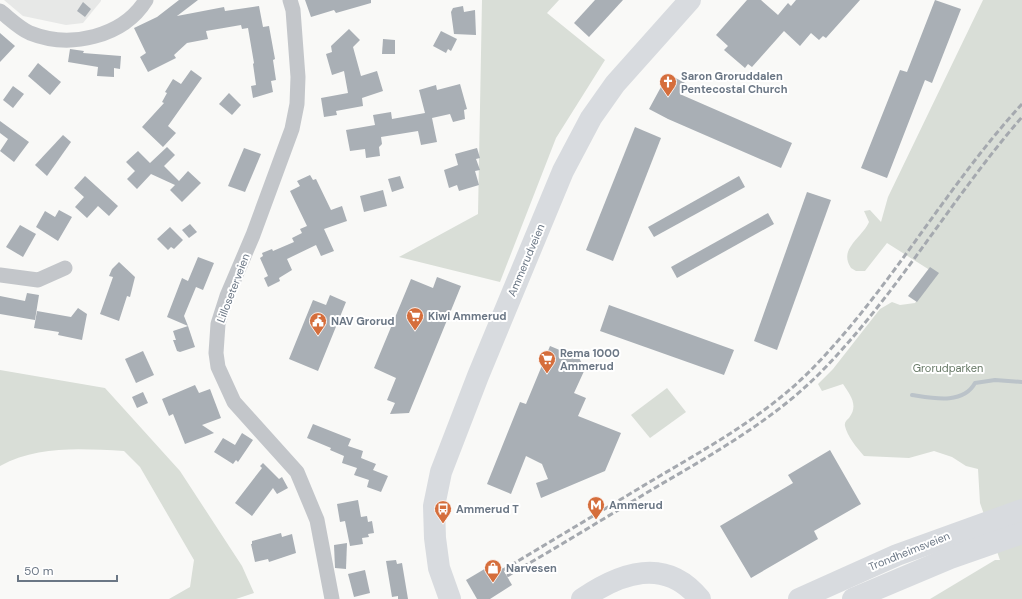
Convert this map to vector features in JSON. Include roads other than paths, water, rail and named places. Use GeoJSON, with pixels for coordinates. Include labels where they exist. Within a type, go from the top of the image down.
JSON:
{"type":"FeatureCollection","features":[{"type":"Feature","properties":{"kind":"main road","name":"Ammerudveien"},"geometry":{"type":"LineString","coordinates":[[450,599],[439,568],[434,522],[437,490],[454,435],[563,172],[583,132],[615,84],[690,0]]}},
{"type":"Feature","properties":{"kind":"main road","name":"Trondheimsveien"},"geometry":{"type":"LineString","coordinates":[[799,599],[876,564],[986,522],[1022,510]]}},
{"type":"Feature","properties":{"kind":"main road","name":"Trondheimsveien"},"geometry":{"type":"LineString","coordinates":[[853,599],[950,558],[1022,533]]}},
{"type":"Feature","properties":{"kind":"main road"},"geometry":{"type":"LineString","coordinates":[[582,599],[604,584],[625,575],[659,573],[678,580],[694,591],[700,599]]}},
{"type":"Feature","properties":{"kind":"street"},"geometry":{"type":"LineString","coordinates":[[0,11],[29,32],[58,40],[74,40],[99,35],[121,25],[141,8],[146,0]]}},
{"type":"Feature","properties":{"kind":"street","name":"Lilloseterveien"},"geometry":{"type":"LineString","coordinates":[[290,0],[293,10],[298,77],[297,104],[292,129],[253,236],[227,296],[218,324],[216,352],[218,367],[234,402],[297,472],[317,520],[332,599]]}},
{"type":"Feature","properties":{"kind":"street"},"geometry":{"type":"LineString","coordinates":[[0,275],[38,280],[65,268]]}},
{"type":"Feature","properties":{"kind":"waterway"},"geometry":{"type":"LineString","coordinates":[[912,395],[938,398],[955,397],[963,395],[970,390],[975,383],[995,380],[1022,382]]}},
{"type":"Feature","properties":{"kind":"railway"},"geometry":{"type":"LineString","coordinates":[[503,570],[715,443],[755,417],[793,387],[839,340],[866,307],[994,136],[1022,104]]}},
{"type":"Feature","properties":{"kind":"railway"},"geometry":{"type":"LineString","coordinates":[[507,576],[741,436],[780,408],[817,376],[872,314],[996,149],[1022,117]]}},
{"type":"Feature","properties":{"kind":"place","name":"Saron Groruddalen Pentecostal Church"},"geometry":{"type":"Point","coordinates":[668,97]}},
{"type":"Feature","properties":{"kind":"place","name":"Kiwi Ammerud"},"geometry":{"type":"Point","coordinates":[415,331]}},
{"type":"Feature","properties":{"kind":"place","name":"NAV Grorud"},"geometry":{"type":"Point","coordinates":[318,336]}},
{"type":"Feature","properties":{"kind":"place","name":"Rema 1000 Ammerud"},"geometry":{"type":"Point","coordinates":[547,374]}},
{"type":"Feature","properties":{"kind":"place","name":"Ammerud"},"geometry":{"type":"Point","coordinates":[596,520]}},
{"type":"Feature","properties":{"kind":"place","name":"Ammerud T"},"geometry":{"type":"Point","coordinates":[443,524]}},
{"type":"Feature","properties":{"kind":"place","name":"Narvesen"},"geometry":{"type":"Point","coordinates":[493,583]}},
{"type":"Feature","properties":{"kind":"park label","name":"Grorudparken"},"geometry":{"type":"Point","coordinates":[948,368]}}]}
